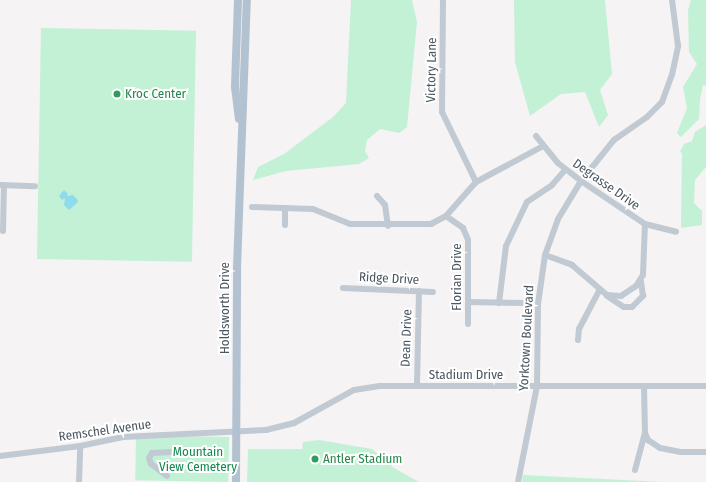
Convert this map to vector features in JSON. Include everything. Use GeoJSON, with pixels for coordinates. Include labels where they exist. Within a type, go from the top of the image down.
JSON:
{"type":"FeatureCollection","features":[{"type":"Feature","properties":{"kind":"main road","name":"Holdsworth Drive"},"geometry":{"type":"LineString","coordinates":[[238,0],[235,87],[241,135]]}},
{"type":"Feature","properties":{"kind":"main road","name":"Holdsworth Drive"},"geometry":{"type":"LineString","coordinates":[[236,482],[237,268],[241,135],[246,89],[247,0]]}},
{"type":"Feature","properties":{"kind":"street","name":"Victory Lane"},"geometry":{"type":"LineString","coordinates":[[443,0],[442,112],[476,182]]}},
{"type":"Feature","properties":{"kind":"street","name":"Yorktown Boulevard"},"geometry":{"type":"LineString","coordinates":[[518,482],[537,386],[538,304],[545,255],[558,219],[581,181],[614,140],[647,117],[662,102],[672,75],[678,46],[672,0]]}},
{"type":"Feature","properties":{"kind":"street","name":"Degrasse Drive"},"geometry":{"type":"LineString","coordinates":[[536,136],[565,170],[581,181],[645,224],[676,232]]}},
{"type":"Feature","properties":{"kind":"street"},"geometry":{"type":"LineString","coordinates":[[252,207],[313,209],[350,224],[388,226],[431,224],[446,216],[476,182],[543,146]]}},
{"type":"Feature","properties":{"kind":"street"},"geometry":{"type":"LineString","coordinates":[[499,303],[506,246],[527,202],[552,185],[565,170]]}},
{"type":"Feature","properties":{"kind":"street"},"geometry":{"type":"LineString","coordinates":[[2,231],[2,185],[35,186]]}},
{"type":"Feature","properties":{"kind":"street"},"geometry":{"type":"LineString","coordinates":[[377,196],[385,205],[388,226]]}},
{"type":"Feature","properties":{"kind":"street"},"geometry":{"type":"LineString","coordinates":[[285,208],[285,225]]}},
{"type":"Feature","properties":{"kind":"street","name":"Florian Drive"},"geometry":{"type":"LineString","coordinates":[[446,216],[463,228],[468,240],[468,324]]}},
{"type":"Feature","properties":{"kind":"street"},"geometry":{"type":"LineString","coordinates":[[545,255],[572,265],[598,291],[607,295],[624,307],[632,307],[643,296],[641,281],[644,268],[645,224]]}},
{"type":"Feature","properties":{"kind":"street"},"geometry":{"type":"LineString","coordinates":[[607,295],[621,296],[629,292],[641,281]]}},
{"type":"Feature","properties":{"kind":"street","name":"Ridge Drive"},"geometry":{"type":"LineString","coordinates":[[343,288],[433,292]]}},
{"type":"Feature","properties":{"kind":"street","name":"Dean Drive"},"geometry":{"type":"LineString","coordinates":[[417,386],[419,291]]}},
{"type":"Feature","properties":{"kind":"street"},"geometry":{"type":"LineString","coordinates":[[578,340],[579,329],[598,291]]}},
{"type":"Feature","properties":{"kind":"street"},"geometry":{"type":"LineString","coordinates":[[468,302],[524,303]]}},
{"type":"Feature","properties":{"kind":"street","name":"Stadium Drive"},"geometry":{"type":"LineString","coordinates":[[237,431],[266,430],[294,423],[354,390],[380,386],[706,386]]}},
{"type":"Feature","properties":{"kind":"street"},"geometry":{"type":"LineString","coordinates":[[635,470],[644,433],[644,386]]}},
{"type":"Feature","properties":{"kind":"street","name":"Remschel Avenue"},"geometry":{"type":"LineString","coordinates":[[0,456],[80,446],[123,437],[237,431]]}},
{"type":"Feature","properties":{"kind":"street"},"geometry":{"type":"LineString","coordinates":[[644,433],[648,440],[660,448],[681,452],[706,452]]}},
{"type":"Feature","properties":{"kind":"street"},"geometry":{"type":"LineString","coordinates":[[79,482],[80,446]]}},
{"type":"Feature","properties":{"kind":"street"},"geometry":{"type":"LineString","coordinates":[[167,476],[151,464],[148,458],[152,453],[171,452]]}},
{"type":"Feature","properties":{"kind":"green space"},"geometry":{"type":"Polygon","coordinates":[[[351,0],[412,0],[417,22],[407,127],[399,133],[380,129],[367,140],[365,151],[369,158],[359,164],[286,171],[253,180],[258,167],[284,154],[333,117],[346,103],[351,0]]]}},
{"type":"Feature","properties":{"kind":"green space"},"geometry":{"type":"Polygon","coordinates":[[[514,0],[605,0],[612,74],[600,90],[608,115],[599,127],[585,92],[561,94],[530,116],[515,62],[514,0]]]}},
{"type":"Feature","properties":{"kind":"green space"},"geometry":{"type":"Polygon","coordinates":[[[691,0],[706,0],[706,86],[703,85],[700,100],[699,119],[681,137],[677,133],[687,108],[683,87],[697,64],[689,52],[688,10],[691,0]]]}},
{"type":"Feature","properties":{"kind":"green space","name":"Kroc Center"},"geometry":{"type":"Polygon","coordinates":[[[41,28],[196,31],[192,262],[37,259],[41,28]]]}},
{"type":"Feature","properties":{"kind":"green space"},"geometry":{"type":"Polygon","coordinates":[[[706,125],[706,167],[695,180],[694,203],[702,211],[702,225],[681,228],[682,153],[680,152],[684,144],[692,141],[695,132],[706,125]]]}},
{"type":"Feature","properties":{"kind":"green space","name":"Mountain View Cemetery"},"geometry":{"type":"Polygon","coordinates":[[[136,435],[229,437],[228,482],[135,480],[136,435]]]}},
{"type":"Feature","properties":{"kind":"green space","name":"Antler Stadium"},"geometry":{"type":"Polygon","coordinates":[[[319,440],[372,449],[394,468],[419,482],[247,482],[248,449],[302,449],[303,442],[319,440]]]}},
{"type":"Feature","properties":{"kind":"green space"},"geometry":{"type":"Polygon","coordinates":[[[523,475],[663,482],[522,482],[523,475]]]}},
{"type":"Feature","properties":{"kind":"water"},"geometry":{"type":"Polygon","coordinates":[[[64,190],[68,194],[67,196],[73,195],[78,202],[69,210],[64,205],[65,198],[62,200],[59,196],[64,190]]]}},
{"type":"Feature","properties":{"kind":"place","name":"Kroc Center"},"geometry":{"type":"Point","coordinates":[117,94]}},
{"type":"Feature","properties":{"kind":"place","name":"Antler Stadium"},"geometry":{"type":"Point","coordinates":[315,459]}}]}
